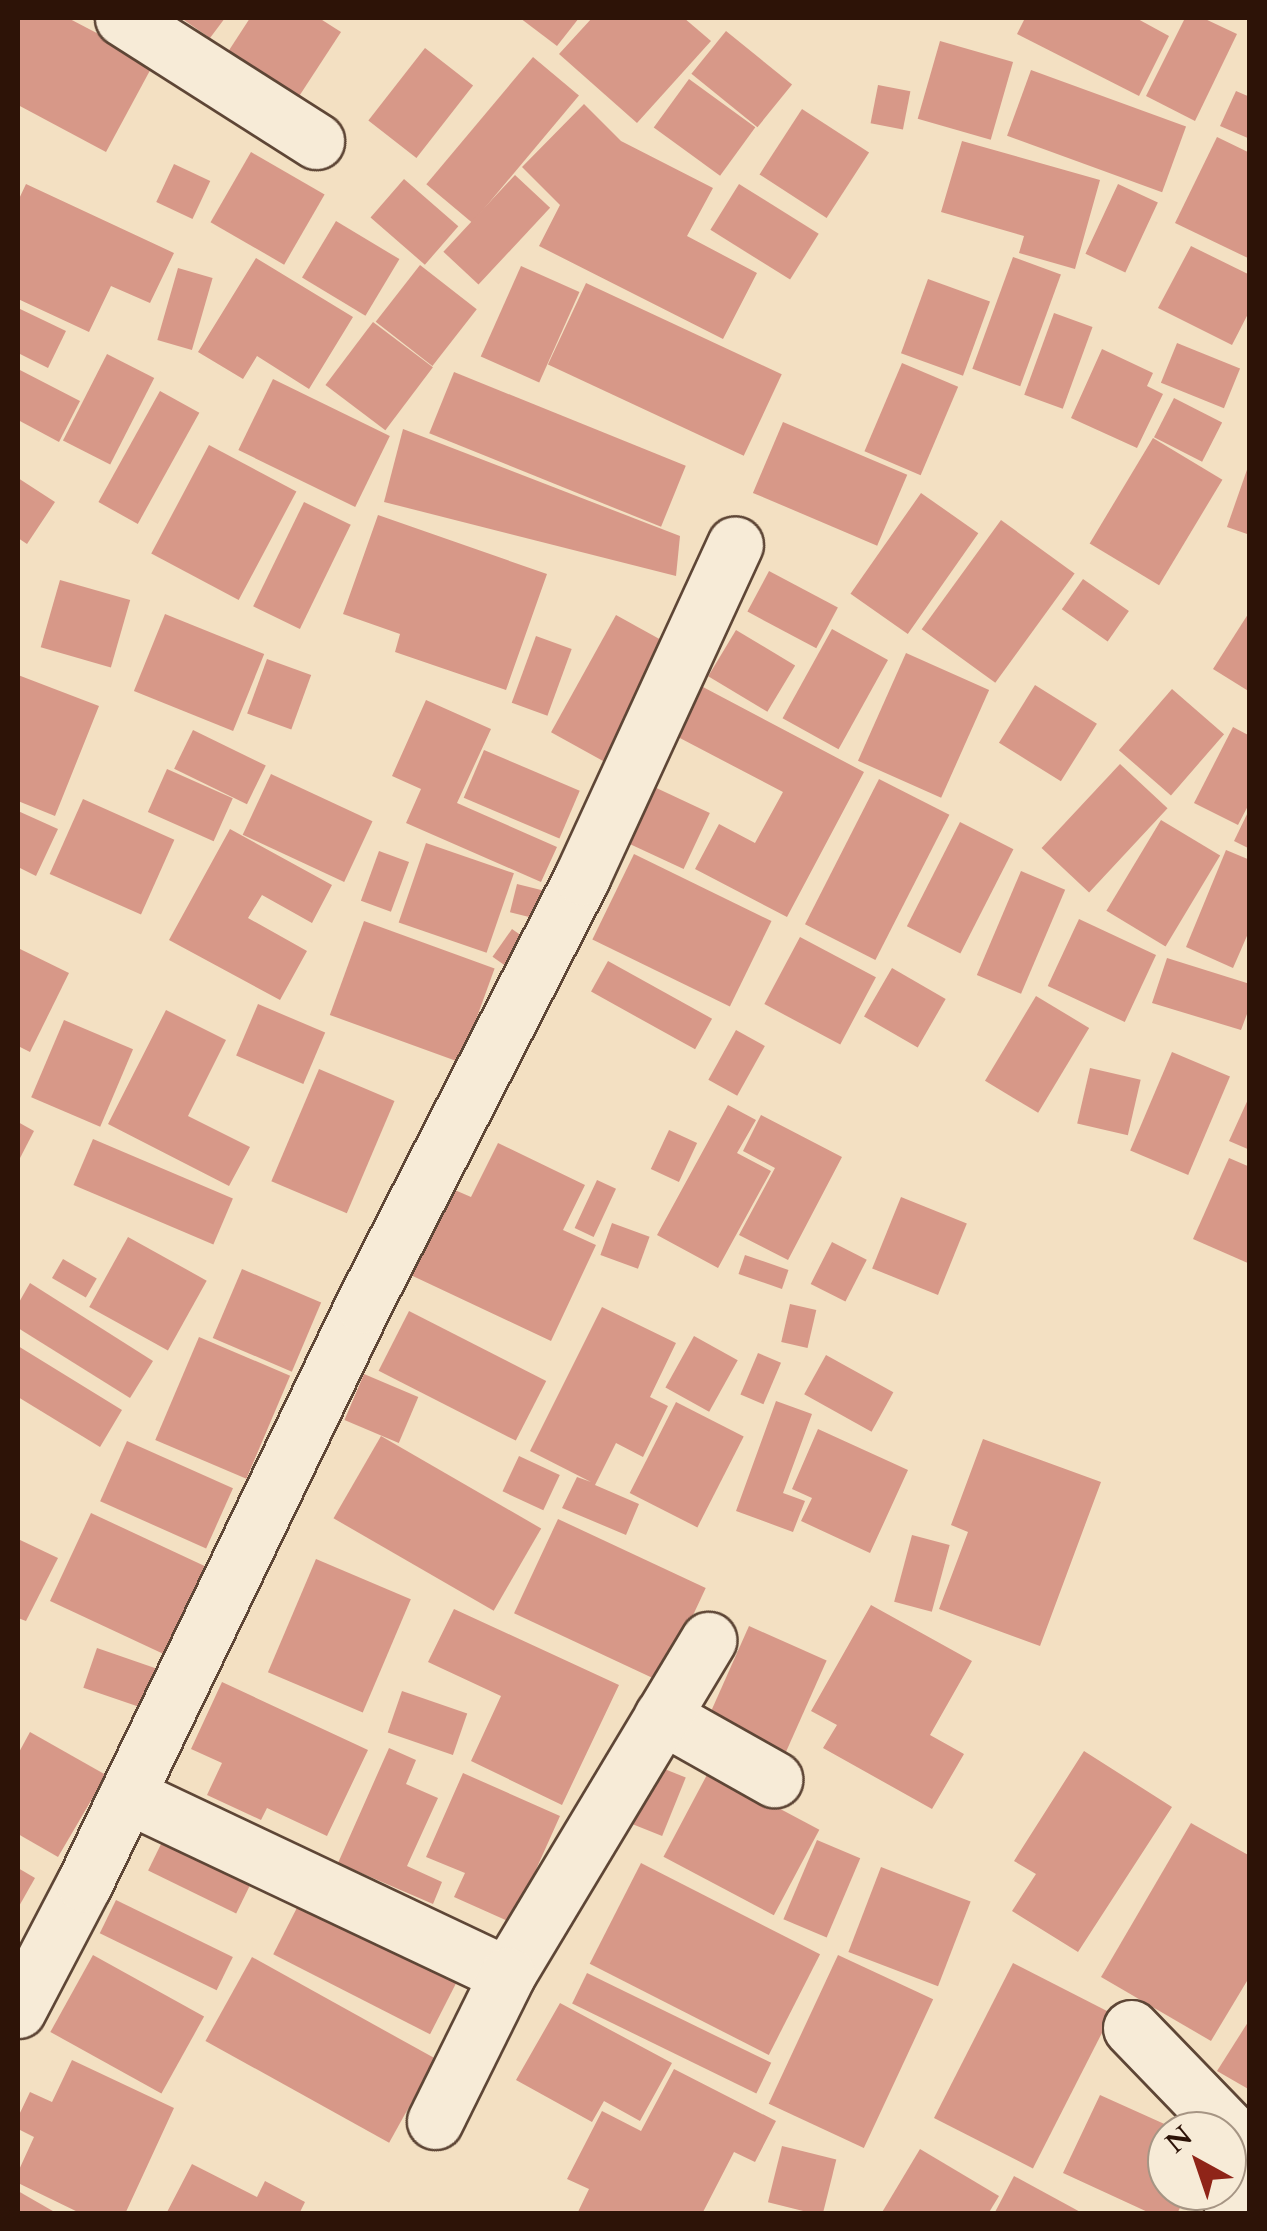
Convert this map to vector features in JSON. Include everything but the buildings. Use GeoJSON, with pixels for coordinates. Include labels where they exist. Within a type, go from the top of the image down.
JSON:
{"type":"FeatureCollection","features":[{"type":"Feature","properties":{"kind":"street"},"geometry":{"type":"LineString","coordinates":[[123,18],[316,141]]}},
{"type":"Feature","properties":{"kind":"street"},"geometry":{"type":"LineString","coordinates":[[21,1995],[127,1795],[364,1305],[582,877],[735,544]]}},
{"type":"Feature","properties":{"kind":"street"},"geometry":{"type":"LineString","coordinates":[[435,2121],[506,1975],[708,1640]]}},
{"type":"Feature","properties":{"kind":"street"},"geometry":{"type":"LineString","coordinates":[[662,1716],[774,1779]]}},
{"type":"Feature","properties":{"kind":"street"},"geometry":{"type":"LineString","coordinates":[[127,1795],[506,1975]]}},
{"type":"Feature","properties":{"kind":"street"},"geometry":{"type":"LineString","coordinates":[[1131,2028],[1246,2148],[1248,2182],[1232,2214]]}}]}
